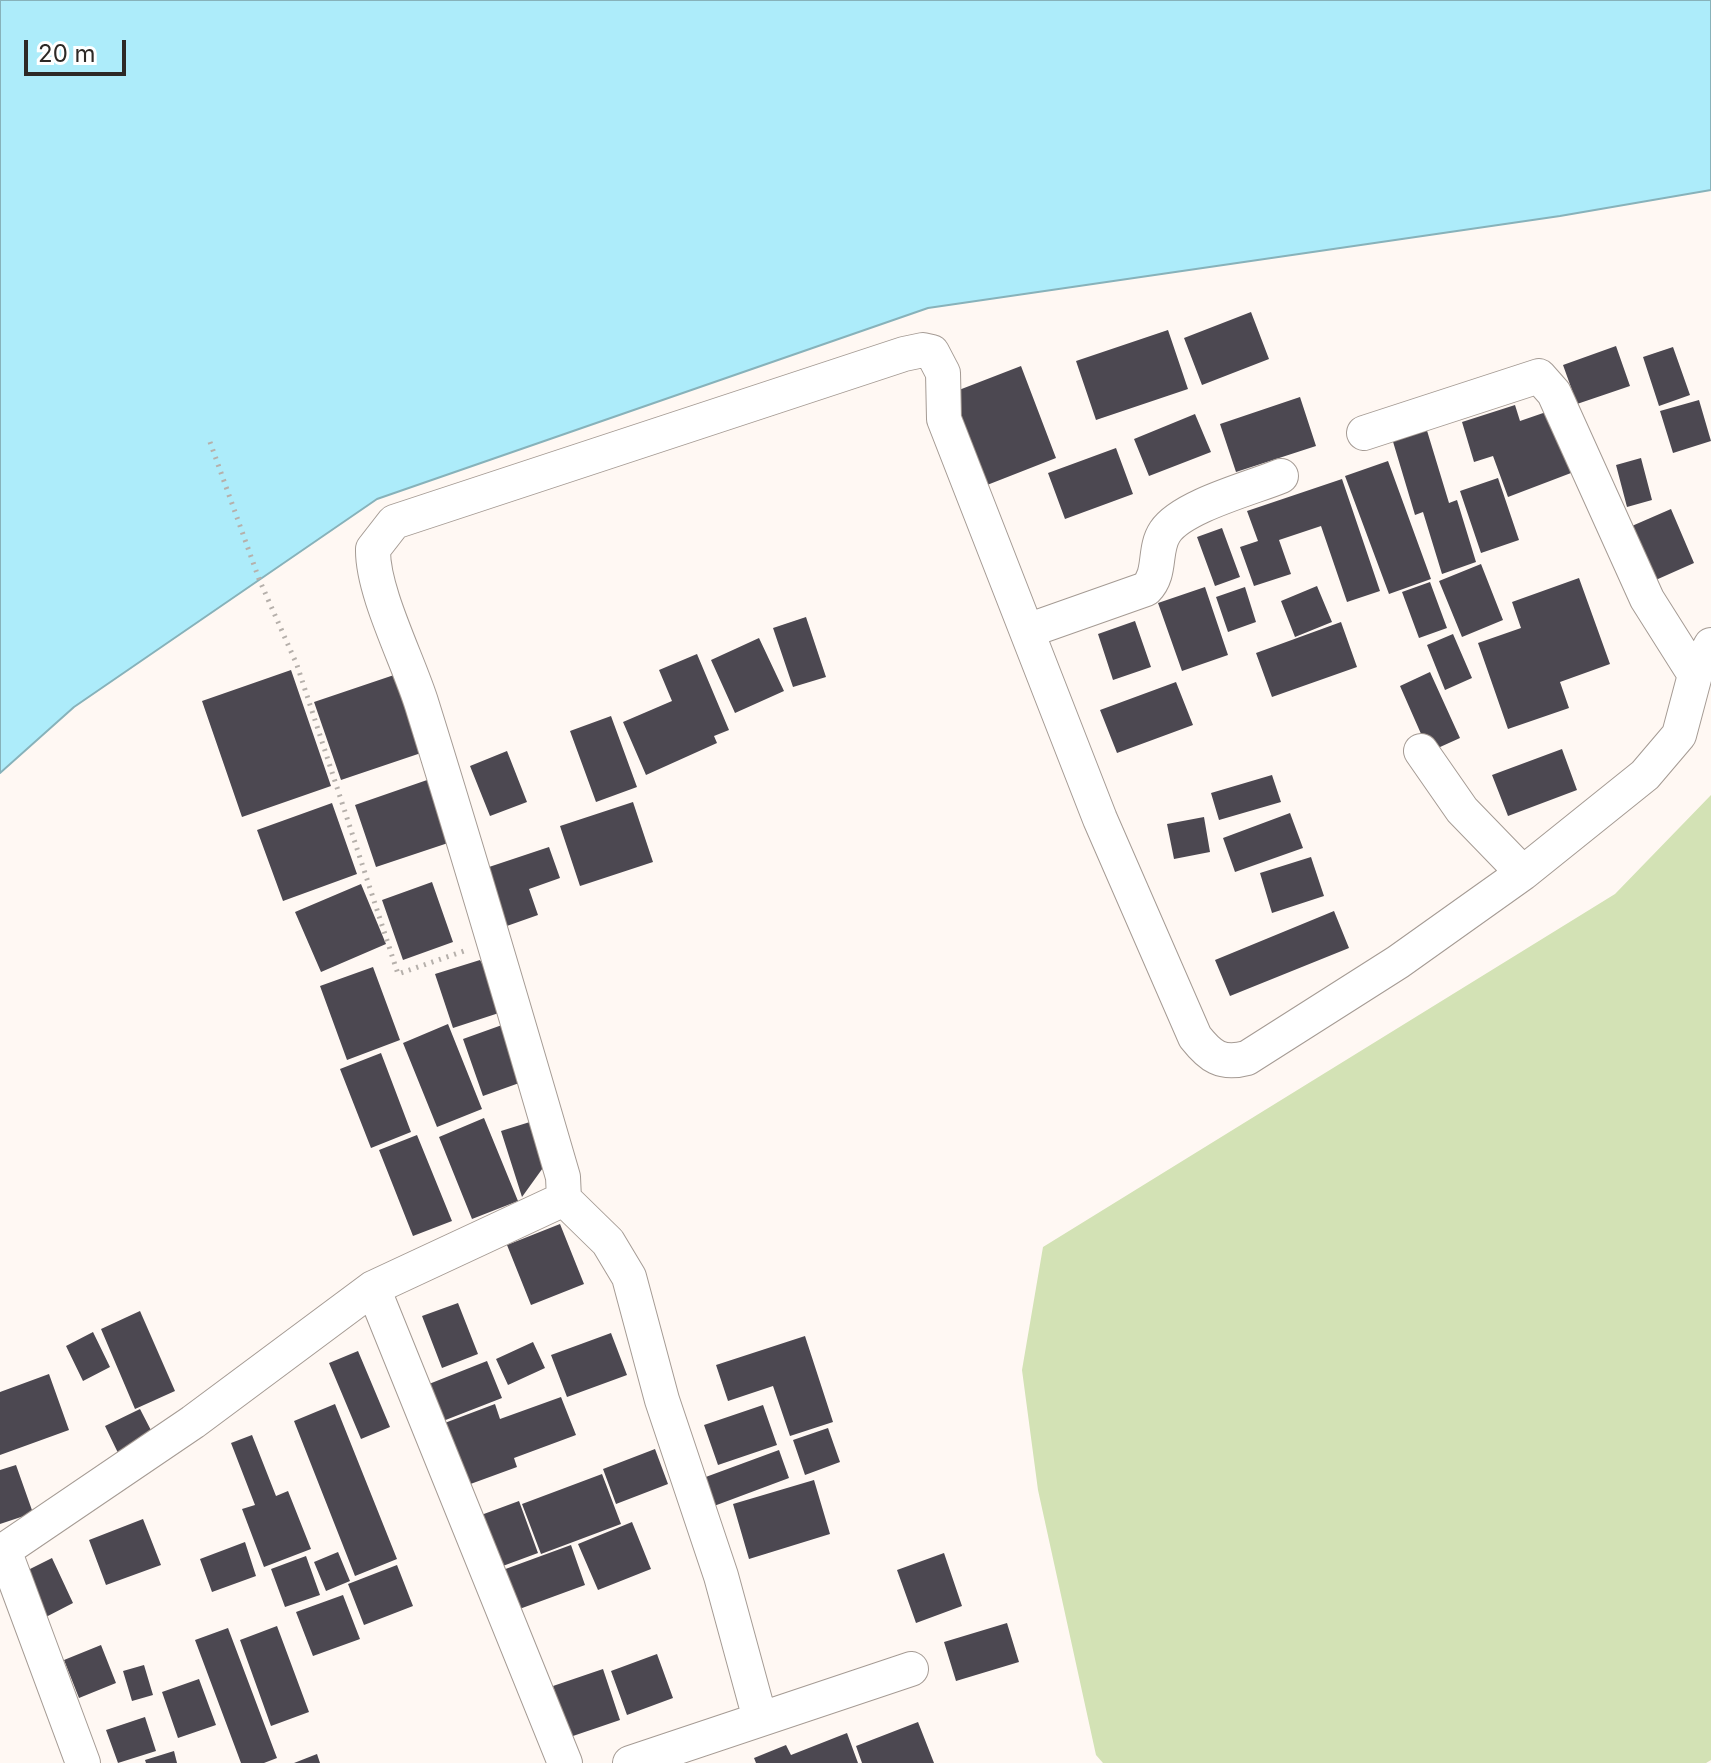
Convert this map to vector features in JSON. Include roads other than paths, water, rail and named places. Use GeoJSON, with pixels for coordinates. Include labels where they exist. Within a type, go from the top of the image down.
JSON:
{"type":"FeatureCollection","features":[{"type":"Feature","properties":{"kind":"street"},"geometry":{"type":"LineString","coordinates":[[760,1719],[721,1576],[662,1400],[629,1277],[608,1242],[564,1199],[563,1177],[495,940],[409,664],[381,592],[373,549],[394,522],[923,350],[938,357],[943,373],[944,419],[1100,819],[1195,1037],[1216,1059],[1233,1062],[1247,1058],[1398,962],[1523,873],[1645,775],[1679,735],[1695,675],[1711,645]]}},
{"type":"Feature","properties":{"kind":"street"},"geometry":{"type":"LineString","coordinates":[[1364,433],[1539,376],[1554,393],[1647,599],[1695,675]]}},
{"type":"Feature","properties":{"kind":"street"},"geometry":{"type":"LineString","coordinates":[[1027,631],[1146,589],[1156,577],[1164,532],[1179,518],[1281,476]]}},
{"type":"Feature","properties":{"kind":"street"},"geometry":{"type":"LineString","coordinates":[[1421,751],[1462,810],[1523,873]]}},
{"type":"Feature","properties":{"kind":"street"},"geometry":{"type":"LineString","coordinates":[[83,1763],[2,1551],[193,1422],[373,1288],[564,1199]]}},
{"type":"Feature","properties":{"kind":"street"},"geometry":{"type":"LineString","coordinates":[[373,1288],[565,1763]]}},
{"type":"Feature","properties":{"kind":"street"},"geometry":{"type":"LineString","coordinates":[[630,1763],[911,1669]]}},
{"type":"Feature","properties":{"kind":"water"},"geometry":{"type":"Polygon","coordinates":[[[0,0],[1711,0],[1711,190],[1560,216],[928,308],[377,499],[74,707],[0,773],[0,0]]]}}]}
